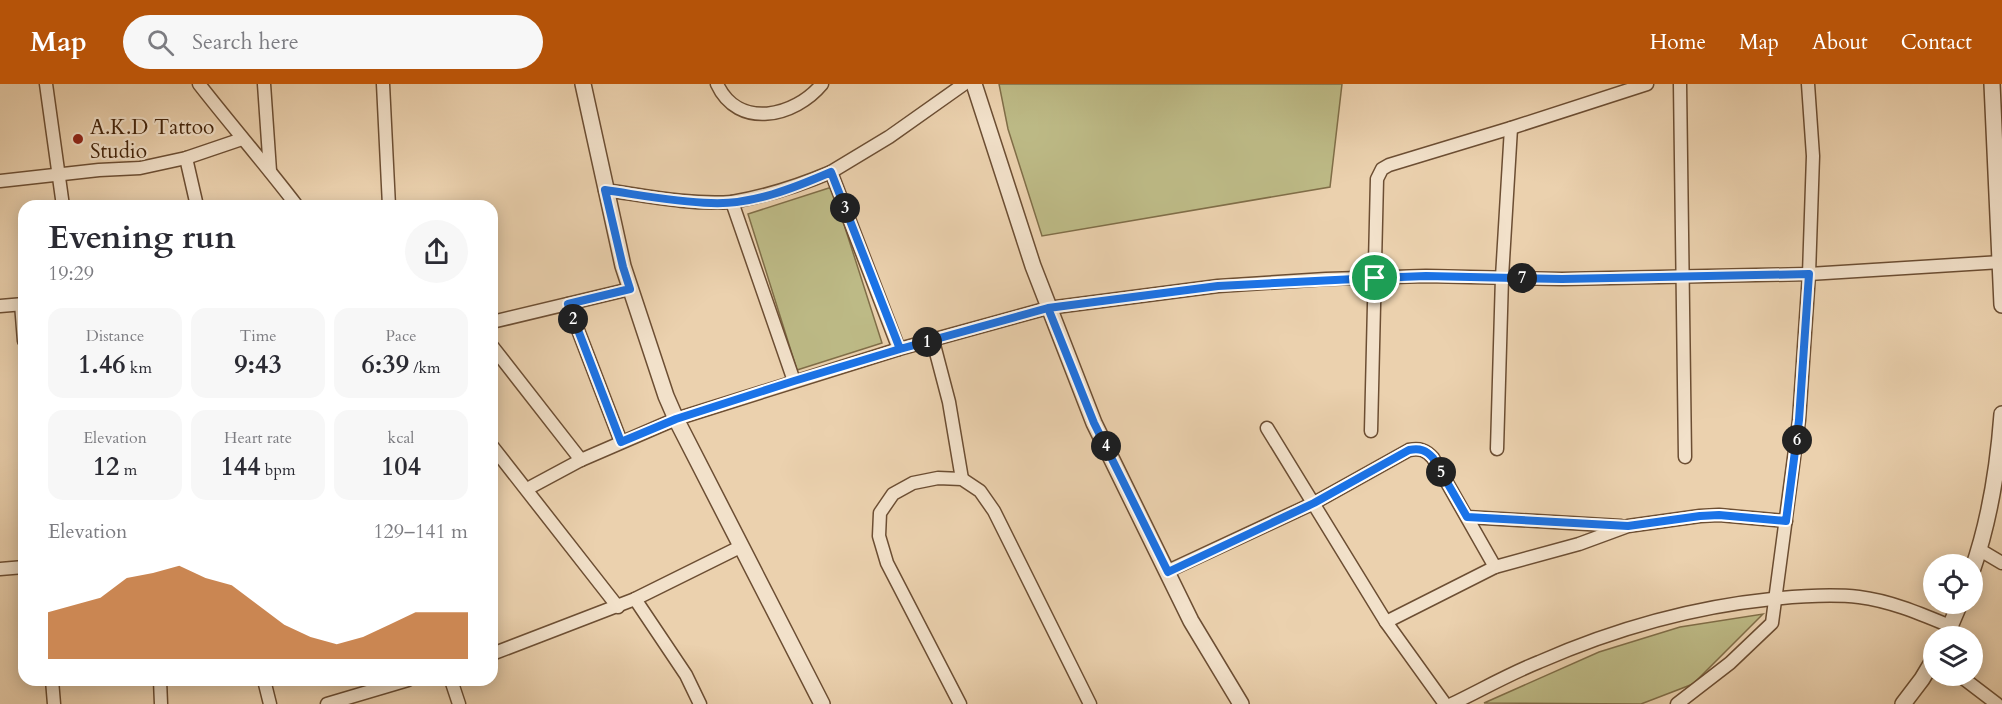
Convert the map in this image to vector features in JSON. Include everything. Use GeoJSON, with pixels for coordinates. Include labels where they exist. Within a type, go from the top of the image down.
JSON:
{"type":"FeatureCollection","features":[{"type":"Feature","properties":{"kind":"street"},"geometry":{"type":"LineString","coordinates":[[46,84],[62,200]]}},
{"type":"Feature","properties":{"kind":"street"},"geometry":{"type":"LineString","coordinates":[[199,84],[292,200]]}},
{"type":"Feature","properties":{"kind":"street"},"geometry":{"type":"LineString","coordinates":[[264,84],[270,171]]}},
{"type":"Feature","properties":{"kind":"street"},"geometry":{"type":"LineString","coordinates":[[383,84],[390,200]]}},
{"type":"Feature","properties":{"kind":"street"},"geometry":{"type":"LineString","coordinates":[[583,84],[623,267],[666,396],[822,704]]}},
{"type":"Feature","properties":{"kind":"street"},"geometry":{"type":"LineString","coordinates":[[717,84],[727,99],[741,110],[771,114],[790,109],[813,96],[822,84]]}},
{"type":"Feature","properties":{"kind":"street"},"geometry":{"type":"LineString","coordinates":[[605,190],[711,204],[765,196],[797,187],[831,172],[889,137],[964,84]]}},
{"type":"Feature","properties":{"kind":"street"},"geometry":{"type":"LineString","coordinates":[[974,84],[1048,308],[1094,423],[1191,621],[1241,704]]}},
{"type":"Feature","properties":{"kind":"street"},"geometry":{"type":"LineString","coordinates":[[1371,431],[1377,179],[1382,169],[1647,84]]}},
{"type":"Feature","properties":{"kind":"street"},"geometry":{"type":"LineString","coordinates":[[1680,84],[1685,457]]}},
{"type":"Feature","properties":{"kind":"street"},"geometry":{"type":"LineString","coordinates":[[1677,704],[1730,663],[1772,623],[1799,420],[1809,274],[1813,156],[1808,84]]}},
{"type":"Feature","properties":{"kind":"street"},"geometry":{"type":"LineString","coordinates":[[1992,84],[2002,305]]}},
{"type":"Feature","properties":{"kind":"street"},"geometry":{"type":"LineString","coordinates":[[1497,449],[1502,277],[1511,128]]}},
{"type":"Feature","properties":{"kind":"street"},"geometry":{"type":"LineString","coordinates":[[0,181],[140,168],[186,158],[242,139]]}},
{"type":"Feature","properties":{"kind":"street"},"geometry":{"type":"LineString","coordinates":[[186,158],[196,200]]}},
{"type":"Feature","properties":{"kind":"street"},"geometry":{"type":"LineString","coordinates":[[831,172],[900,349]]}},
{"type":"Feature","properties":{"kind":"street"},"geometry":{"type":"LineString","coordinates":[[732,202],[794,381]]}},
{"type":"Feature","properties":{"kind":"street"},"geometry":{"type":"LineString","coordinates":[[527,489],[581,460],[676,419],[900,349],[1048,308],[1218,286],[1375,278],[1426,276],[1562,279],[1809,274],[2001,262]]}},
{"type":"Feature","properties":{"kind":"street"},"geometry":{"type":"LineString","coordinates":[[498,321],[630,289]]}},
{"type":"Feature","properties":{"kind":"street"},"geometry":{"type":"LineString","coordinates":[[0,306],[18,304]]}},
{"type":"Feature","properties":{"kind":"street"},"geometry":{"type":"LineString","coordinates":[[568,304],[621,442]]}},
{"type":"Feature","properties":{"kind":"street"},"geometry":{"type":"LineString","coordinates":[[933,341],[949,402],[962,479]]}},
{"type":"Feature","properties":{"kind":"street"},"geometry":{"type":"LineString","coordinates":[[498,354],[581,460]]}},
{"type":"Feature","properties":{"kind":"street"},"geometry":{"type":"LineString","coordinates":[[1978,554],[1999,454],[2002,414]]}},
{"type":"Feature","properties":{"kind":"street"},"geometry":{"type":"LineString","coordinates":[[1267,428],[1386,622],[1445,704]]}},
{"type":"Feature","properties":{"kind":"street"},"geometry":{"type":"LineString","coordinates":[[1168,572],[1314,503],[1409,450],[1417,448],[1427,451],[1433,458],[1494,567]]}},
{"type":"Feature","properties":{"kind":"street"},"geometry":{"type":"LineString","coordinates":[[498,453],[618,607]]}},
{"type":"Feature","properties":{"kind":"street"},"geometry":{"type":"LineString","coordinates":[[960,704],[887,563],[879,536],[880,513],[893,494],[913,483],[938,478],[962,479],[980,491],[994,511],[1090,704]]}},
{"type":"Feature","properties":{"kind":"street"},"geometry":{"type":"LineString","coordinates":[[1467,517],[1628,526],[1719,515],[1786,521]]}},
{"type":"Feature","properties":{"kind":"street"},"geometry":{"type":"LineString","coordinates":[[1386,622],[1494,567],[1579,544],[1628,526]]}},
{"type":"Feature","properties":{"kind":"street"},"geometry":{"type":"LineString","coordinates":[[498,652],[618,607],[742,546]]}},
{"type":"Feature","properties":{"kind":"street"},"geometry":{"type":"LineString","coordinates":[[1980,550],[2002,563]]}},
{"type":"Feature","properties":{"kind":"street"},"geometry":{"type":"LineString","coordinates":[[0,569],[18,568]]}},
{"type":"Feature","properties":{"kind":"street"},"geometry":{"type":"LineString","coordinates":[[1452,704],[1539,661],[1692,611],[1746,601],[1803,596],[1859,597],[1907,608],[1939,626]]}},
{"type":"Feature","properties":{"kind":"street"},"geometry":{"type":"LineString","coordinates":[[635,599],[681,667],[700,704]]}},
{"type":"Feature","properties":{"kind":"street"},"geometry":{"type":"LineString","coordinates":[[1903,704],[1923,677]]}},
{"type":"Feature","properties":{"kind":"street"},"geometry":{"type":"LineString","coordinates":[[52,686],[54,704]]}},
{"type":"Feature","properties":{"kind":"street"},"geometry":{"type":"LineString","coordinates":[[160,686],[161,704]]}},
{"type":"Feature","properties":{"kind":"street"},"geometry":{"type":"LineString","coordinates":[[266,686],[270,704]]}},
{"type":"Feature","properties":{"kind":"street"},"geometry":{"type":"LineString","coordinates":[[327,704],[388,686]]}},
{"type":"Feature","properties":{"kind":"street"},"geometry":{"type":"LineString","coordinates":[[453,686],[459,704]]}},
{"type":"Feature","properties":{"kind":"street"},"geometry":{"type":"LineString","coordinates":[[1973,686],[1997,704]]}},
{"type":"Feature","properties":{"kind":"shaded area"},"geometry":{"type":"Polygon","coordinates":[[[999,84],[1342,84],[1330,187],[1042,236],[1008,129],[999,84]]]}},
{"type":"Feature","properties":{"kind":"shaded area"},"geometry":{"type":"Polygon","coordinates":[[[832,187],[882,343],[797,370],[748,214],[832,187]]]}},
{"type":"Feature","properties":{"kind":"shaded area"},"geometry":{"type":"Polygon","coordinates":[[[1763,614],[1693,684],[1641,704],[1484,703],[1599,652],[1680,627],[1763,614]]]}},
{"type":"Feature","properties":{"kind":"place","name":"A.K.D Tattoo Studio"},"geometry":{"type":"Point","coordinates":[78,139]}},
{"type":"Feature","properties":{"kind":"route"},"geometry":{"type":"LineString","coordinates":[[1375,278],[1218,286],[1048,308],[794,381],[676,419],[621,442],[568,304],[630,289],[605,190],[711,204],[765,196],[797,187],[831,172],[900,349],[1048,308],[1094,423],[1168,572],[1314,503],[1409,450],[1417,448],[1427,451],[1433,458],[1467,517],[1628,526],[1719,515],[1786,521],[1799,420],[1809,274],[1562,279],[1426,276],[1375,278]]}}]}
